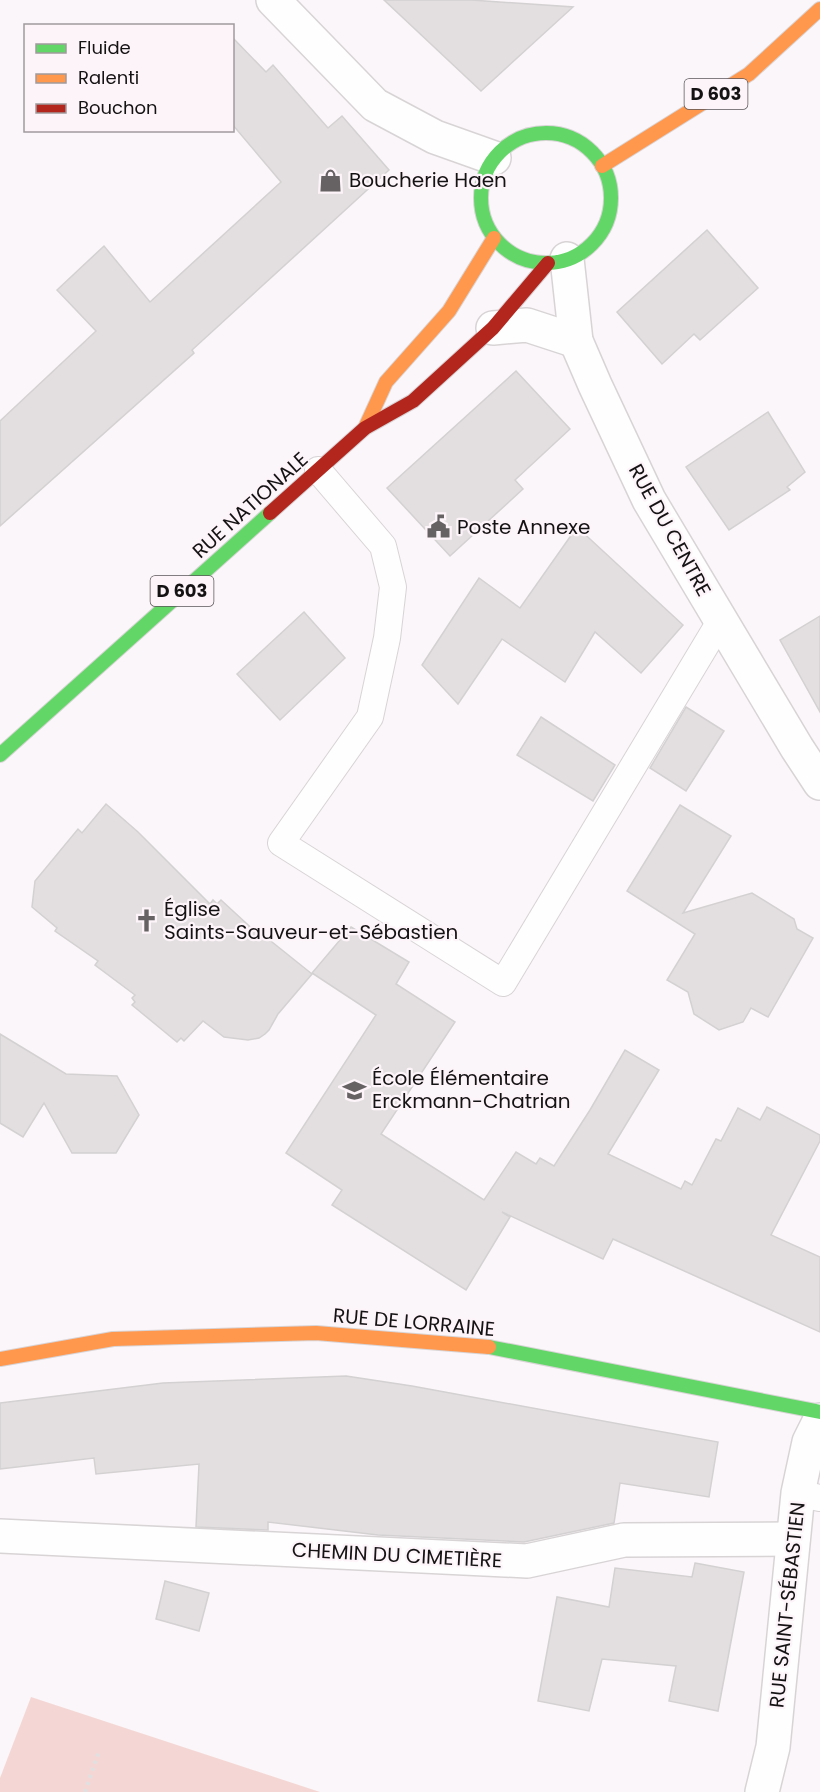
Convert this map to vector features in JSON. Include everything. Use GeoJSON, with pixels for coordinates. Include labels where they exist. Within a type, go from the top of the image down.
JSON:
{"type":"FeatureCollection","features":[{"type":"Feature","properties":{"kind":"main road","name":"D 603"},"geometry":{"type":"LineString","coordinates":[[602,166],[749,74],[820,9]]}},
{"type":"Feature","properties":{"kind":"main road"},"geometry":{"type":"LineString","coordinates":[[550,132],[571,137],[589,149],[602,166],[609,184],[610,202],[607,220],[597,237],[584,250],[557,261],[528,260],[510,252],[494,238],[484,219],[480,197],[484,176],[494,158],[510,143],[529,135],[550,132]]}},
{"type":"Feature","properties":{"kind":"main road","name":"RUE NATIONALE"},"geometry":{"type":"LineString","coordinates":[[365,428],[386,382],[449,311],[494,238]]}},
{"type":"Feature","properties":{"kind":"main road","name":"RUE NATIONALE"},"geometry":{"type":"LineString","coordinates":[[0,755],[365,428],[413,402],[493,328],[557,261]]}},
{"type":"Feature","properties":{"kind":"main road","name":"RUE DE LORRAINE"},"geometry":{"type":"LineString","coordinates":[[0,1359],[113,1339],[316,1333],[492,1347],[820,1412]]}},
{"type":"Feature","properties":{"kind":"street"},"geometry":{"type":"LineString","coordinates":[[273,0],[375,105],[435,137],[494,158]]}},
{"type":"Feature","properties":{"kind":"street","name":"RUE DU CENTRE"},"geometry":{"type":"LineString","coordinates":[[557,261],[576,341],[649,500],[820,783]]}},
{"type":"Feature","properties":{"kind":"street"},"geometry":{"type":"LineString","coordinates":[[493,328],[526,325],[576,341]]}},
{"type":"Feature","properties":{"kind":"street","name":"RUE SAINT-SÉBASTIEN"},"geometry":{"type":"LineString","coordinates":[[762,1792],[773,1747],[793,1539],[809,1496],[810,1442],[820,1420]]}},
{"type":"Feature","properties":{"kind":"street","name":"CHEMIN DU CIMETIÈRE"},"geometry":{"type":"LineString","coordinates":[[0,1536],[528,1561],[624,1540],[793,1539]]}},
{"type":"Feature","properties":{"kind":"lane"},"geometry":{"type":"LineString","coordinates":[[318,470],[383,546],[393,587],[387,638],[370,717],[281,843],[502,983],[721,620]]}},
{"type":"Feature","properties":{"kind":"path"},"geometry":{"type":"LineString","coordinates":[[84,1792],[99,1751]]}},
{"type":"Feature","properties":{"kind":"shaded area"},"geometry":{"type":"Polygon","coordinates":[[[31,1697],[320,1792],[0,1792],[0,1778],[31,1697]]]}},
{"type":"Feature","properties":{"kind":"building"},"geometry":{"type":"Polygon","coordinates":[[[384,0],[471,0],[573,7],[481,91],[384,0]]]}},
{"type":"Feature","properties":{"kind":"building"},"geometry":{"type":"Polygon","coordinates":[[[234,39],[266,72],[273,65],[328,128],[342,116],[389,170],[192,350],[194,353],[0,526],[0,421],[96,331],[57,290],[104,246],[150,302],[281,182],[234,126],[234,39]]]}},
{"type":"Feature","properties":{"kind":"building"},"geometry":{"type":"Polygon","coordinates":[[[707,230],[758,288],[700,340],[694,334],[662,364],[617,312],[707,230]]]}},
{"type":"Feature","properties":{"kind":"building"},"geometry":{"type":"Polygon","coordinates":[[[516,371],[570,429],[515,480],[523,489],[450,556],[387,488],[516,371]]]}},
{"type":"Feature","properties":{"kind":"building"},"geometry":{"type":"Polygon","coordinates":[[[768,412],[805,472],[787,487],[790,490],[729,530],[686,467],[768,412]]]}},
{"type":"Feature","properties":{"kind":"building"},"geometry":{"type":"Polygon","coordinates":[[[577,527],[683,625],[641,673],[595,632],[565,682],[502,639],[458,704],[422,665],[479,578],[520,608],[577,527]]]}},
{"type":"Feature","properties":{"kind":"building"},"geometry":{"type":"Polygon","coordinates":[[[304,612],[345,658],[280,720],[237,674],[304,612]]]}},
{"type":"Feature","properties":{"kind":"building"},"geometry":{"type":"Polygon","coordinates":[[[820,616],[820,712],[780,640],[820,616]]]}},
{"type":"Feature","properties":{"kind":"building"},"geometry":{"type":"Polygon","coordinates":[[[686,707],[724,731],[686,791],[650,768],[686,707]]]}},
{"type":"Feature","properties":{"kind":"building"},"geometry":{"type":"Polygon","coordinates":[[[541,717],[615,765],[593,801],[517,755],[541,717]]]}},
{"type":"Feature","properties":{"kind":"building","name":"Église Saints-Sauveur-et-Sébastien"},"geometry":{"type":"Polygon","coordinates":[[[106,804],[138,832],[210,904],[213,900],[217,904],[221,900],[260,936],[262,934],[312,974],[278,1014],[265,1034],[248,1040],[224,1037],[203,1021],[184,1041],[181,1038],[177,1042],[132,1005],[135,1002],[132,998],[135,995],[95,965],[98,961],[55,931],[57,928],[32,907],[35,881],[78,829],[82,833],[106,804]]]}},
{"type":"Feature","properties":{"kind":"building"},"geometry":{"type":"Polygon","coordinates":[[[680,805],[731,836],[683,913],[752,893],[794,919],[797,929],[813,938],[768,1017],[751,1008],[743,1022],[719,1030],[694,1014],[688,992],[667,980],[695,934],[627,891],[680,805]]]}},
{"type":"Feature","properties":{"kind":"building"},"geometry":{"type":"Polygon","coordinates":[[[351,927],[409,962],[396,984],[455,1022],[381,1134],[484,1200],[516,1152],[536,1164],[540,1158],[554,1166],[625,1050],[659,1070],[608,1154],[681,1189],[685,1181],[692,1185],[716,1139],[721,1141],[738,1108],[760,1120],[767,1107],[820,1135],[820,1141],[771,1235],[820,1257],[820,1332],[613,1239],[603,1259],[502,1212],[510,1217],[466,1290],[332,1205],[342,1190],[286,1153],[376,1015],[312,973],[351,927]]]}},
{"type":"Feature","properties":{"kind":"building"},"geometry":{"type":"Polygon","coordinates":[[[0,1034],[66,1074],[117,1076],[139,1115],[116,1153],[72,1153],[44,1103],[23,1137],[0,1123],[0,1034]]]}},
{"type":"Feature","properties":{"kind":"building"},"geometry":{"type":"Polygon","coordinates":[[[346,1376],[718,1442],[709,1497],[620,1483],[614,1523],[524,1542],[378,1535],[268,1522],[268,1530],[196,1527],[199,1464],[96,1474],[94,1458],[0,1469],[0,1403],[163,1383],[346,1376]]]}},
{"type":"Feature","properties":{"kind":"building"},"geometry":{"type":"Polygon","coordinates":[[[695,1563],[744,1572],[718,1711],[669,1701],[676,1666],[602,1659],[589,1711],[538,1701],[557,1597],[609,1607],[615,1568],[692,1577],[695,1563]]]}},
{"type":"Feature","properties":{"kind":"building"},"geometry":{"type":"Polygon","coordinates":[[[165,1581],[209,1593],[199,1631],[156,1619],[165,1581]]]}},
{"type":"Feature","properties":{"kind":"traffic: fast"},"geometry":{"type":"LineString","coordinates":[[546,133],[571,138],[592,152],[606,173],[611,198],[606,223],[592,244],[571,258],[546,263],[521,258],[500,244],[486,223],[481,198],[486,173],[500,152],[521,138],[546,133]]}},
{"type":"Feature","properties":{"kind":"traffic: fast"},"geometry":{"type":"LineString","coordinates":[[0,755],[270,513]]}},
{"type":"Feature","properties":{"kind":"traffic: fast"},"geometry":{"type":"LineString","coordinates":[[489,1347],[820,1412]]}},
{"type":"Feature","properties":{"kind":"traffic: slow"},"geometry":{"type":"LineString","coordinates":[[602,166],[749,74],[820,9]]}},
{"type":"Feature","properties":{"kind":"traffic: slow"},"geometry":{"type":"LineString","coordinates":[[365,428],[386,382],[449,311],[494,238]]}},
{"type":"Feature","properties":{"kind":"traffic: slow"},"geometry":{"type":"LineString","coordinates":[[0,1359],[113,1339],[316,1333],[489,1347]]}},
{"type":"Feature","properties":{"kind":"traffic: jam"},"geometry":{"type":"LineString","coordinates":[[270,513],[365,428],[413,401],[493,328],[548,263]]}},
{"type":"Feature","properties":{"kind":"place","name":"Boucherie Haen"},"geometry":{"type":"Point","coordinates":[331,180]}},
{"type":"Feature","properties":{"kind":"place","name":"Poste Annexe"},"geometry":{"type":"Point","coordinates":[439,527]}},
{"type":"Feature","properties":{"kind":"place","name":"Église Saints-Sauveur-et-Sébastien"},"geometry":{"type":"Point","coordinates":[146,920]}},
{"type":"Feature","properties":{"kind":"place","name":"École Élémentaire Erckmann-Chatrian"},"geometry":{"type":"Point","coordinates":[354,1090]}}]}
